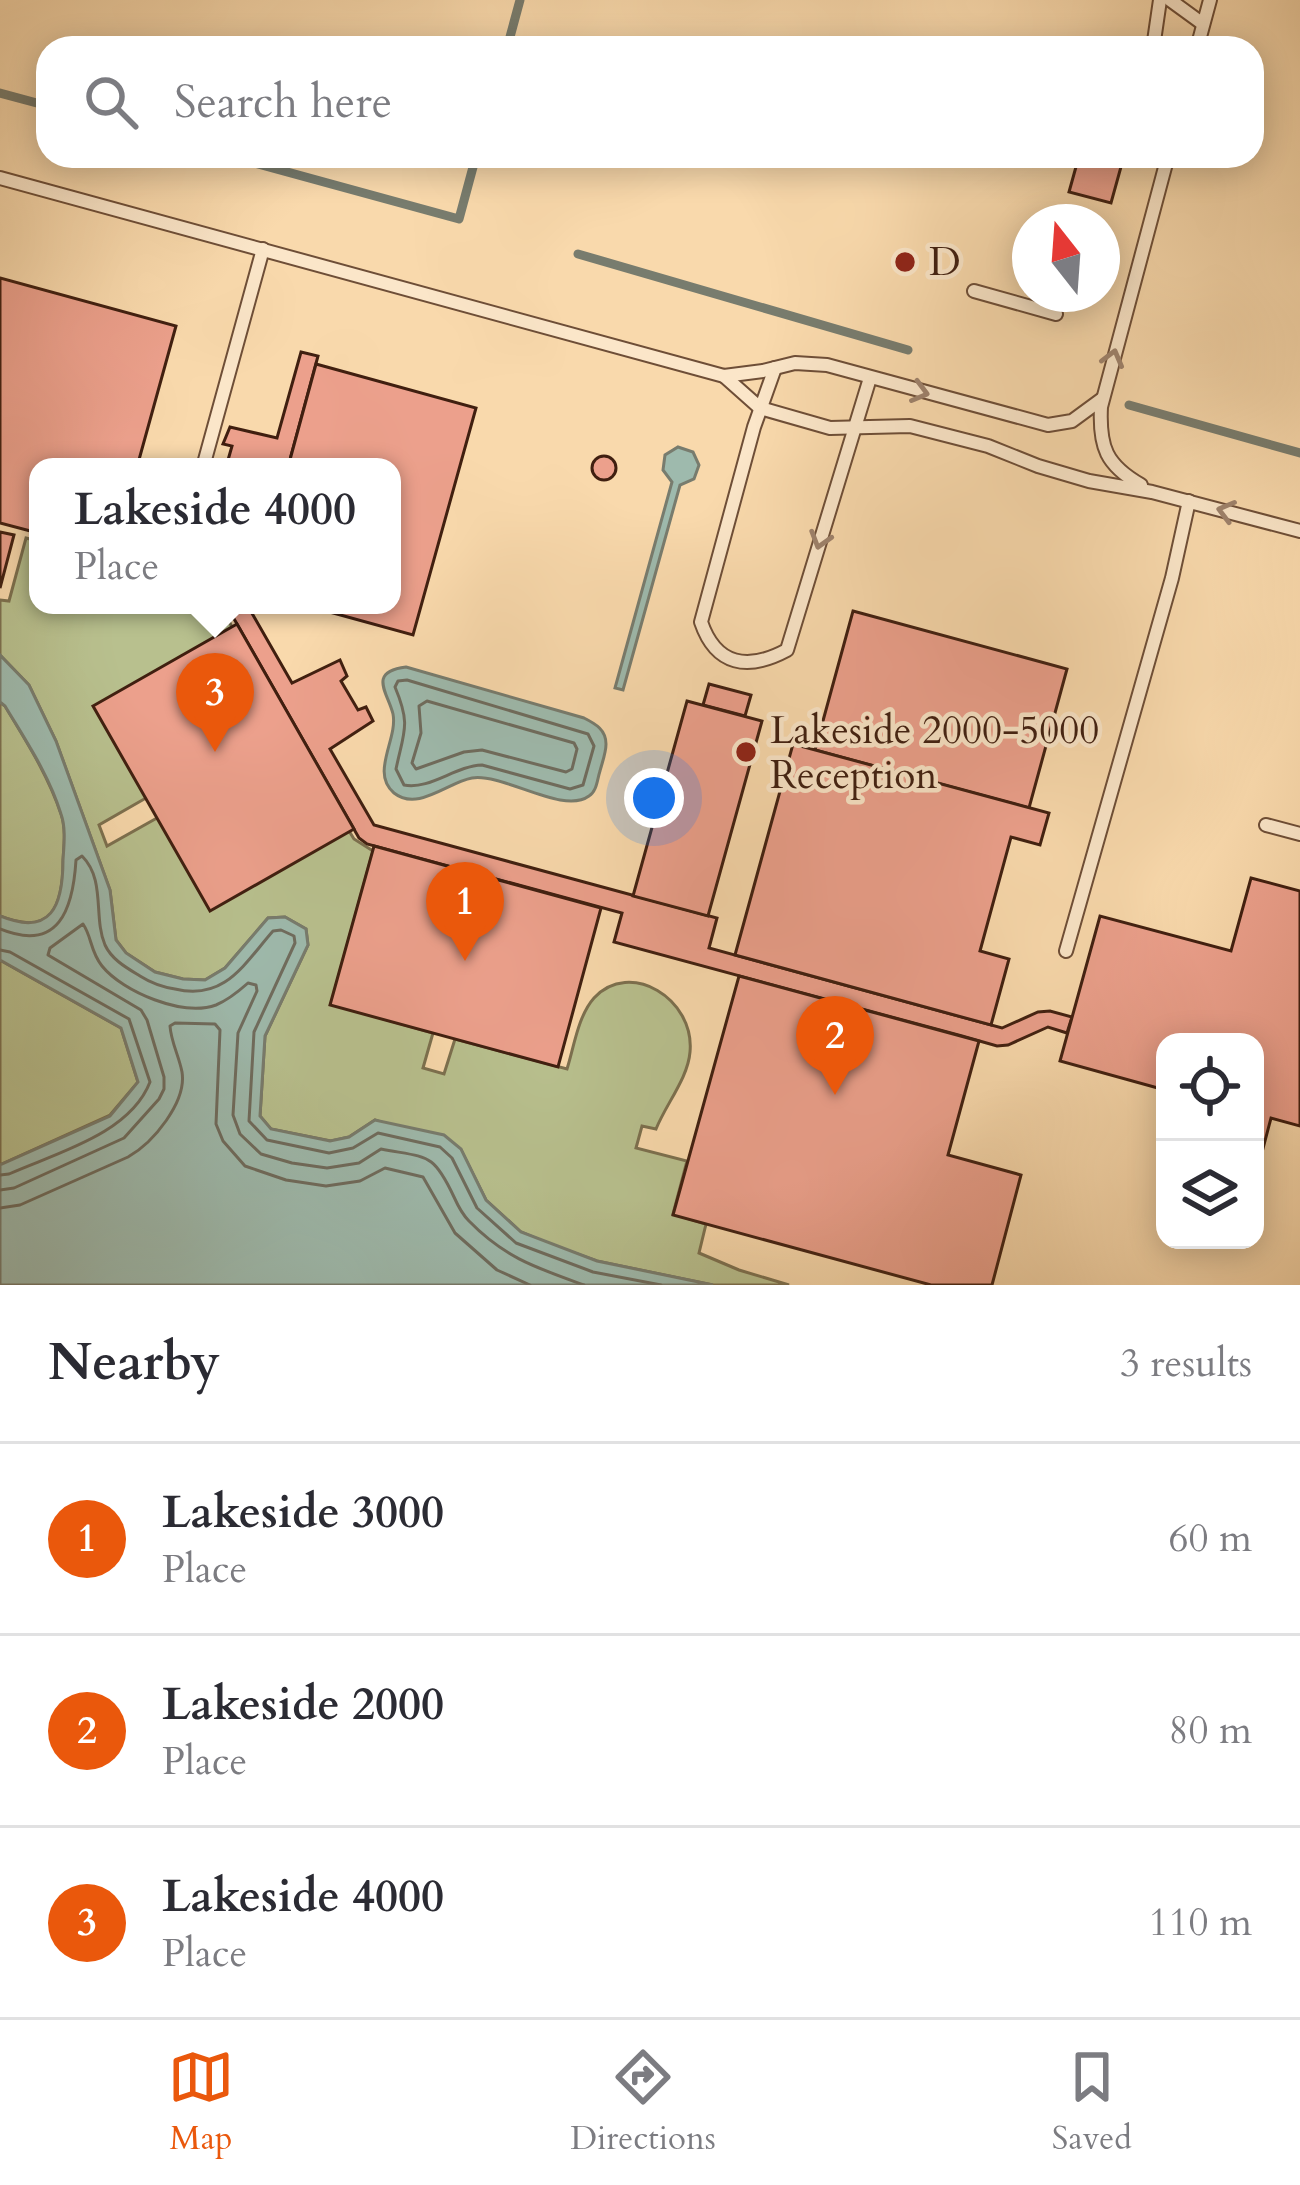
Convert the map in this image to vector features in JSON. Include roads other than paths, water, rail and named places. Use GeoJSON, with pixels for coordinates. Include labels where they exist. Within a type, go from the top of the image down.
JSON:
{"type":"FeatureCollection","features":[{"type":"Feature","properties":{"kind":"lane"},"geometry":{"type":"LineString","coordinates":[[1156,36],[1160,0]]}},
{"type":"Feature","properties":{"kind":"lane"},"geometry":{"type":"LineString","coordinates":[[1170,0],[1203,24]]}},
{"type":"Feature","properties":{"kind":"lane"},"geometry":{"type":"LineString","coordinates":[[1200,36],[1210,0]]}},
{"type":"Feature","properties":{"kind":"lane"},"geometry":{"type":"LineString","coordinates":[[1152,491],[1117,471],[1105,451],[1100,428],[1102,399],[1165,168]]}},
{"type":"Feature","properties":{"kind":"lane"},"geometry":{"type":"LineString","coordinates":[[0,178],[724,376],[795,363],[827,365],[1048,425],[1072,421],[1102,399]]}},
{"type":"Feature","properties":{"kind":"lane"},"geometry":{"type":"LineString","coordinates":[[205,458],[263,249]]}},
{"type":"Feature","properties":{"kind":"lane"},"geometry":{"type":"LineString","coordinates":[[974,291],[1056,314]]}},
{"type":"Feature","properties":{"kind":"lane"},"geometry":{"type":"LineString","coordinates":[[775,368],[701,622],[707,640],[722,657],[737,660],[767,661],[787,650],[870,379]]}},
{"type":"Feature","properties":{"kind":"lane"},"geometry":{"type":"LineString","coordinates":[[724,376],[760,408],[830,428],[924,429],[1090,481],[1152,491],[1300,531]]}},
{"type":"Feature","properties":{"kind":"lane"},"geometry":{"type":"LineString","coordinates":[[1066,951],[1172,578],[1189,501]]}},
{"type":"Feature","properties":{"kind":"lane"},"geometry":{"type":"LineString","coordinates":[[1266,825],[1300,834]]}},
{"type":"Feature","properties":{"kind":"water"},"geometry":{"type":"Polygon","coordinates":[[[678,447],[693,452],[699,465],[694,479],[680,485],[623,690],[615,688],[672,482],[663,470],[665,455],[678,447]]]}},
{"type":"Feature","properties":{"kind":"water"},"geometry":{"type":"Polygon","coordinates":[[[0,655],[29,685],[56,741],[110,890],[116,940],[126,953],[155,972],[205,980],[225,968],[268,918],[285,917],[306,929],[308,945],[265,1036],[260,1116],[271,1129],[330,1141],[349,1137],[375,1120],[444,1135],[461,1149],[486,1200],[521,1232],[597,1261],[713,1285],[0,1285],[0,1165],[110,1116],[138,1082],[121,1028],[0,960],[0,916],[31,923],[42,920],[57,903],[64,837],[63,819],[50,786],[0,702],[0,655]]]}},
{"type":"Feature","properties":{"kind":"water"},"geometry":{"type":"Polygon","coordinates":[[[406,667],[592,723],[606,739],[594,791],[578,800],[564,800],[472,778],[423,798],[394,793],[384,776],[393,714],[383,679],[406,667]]]}},
{"type":"Feature","properties":{"kind":"waterway"},"geometry":{"type":"LineString","coordinates":[[510,36],[520,0]]}},
{"type":"Feature","properties":{"kind":"waterway"},"geometry":{"type":"LineString","coordinates":[[0,93],[36,103]]}},
{"type":"Feature","properties":{"kind":"waterway"},"geometry":{"type":"LineString","coordinates":[[273,168],[459,219],[473,168]]}},
{"type":"Feature","properties":{"kind":"waterway"},"geometry":{"type":"LineString","coordinates":[[578,254],[908,350]]}},
{"type":"Feature","properties":{"kind":"waterway"},"geometry":{"type":"LineString","coordinates":[[1129,405],[1300,453]]}},
{"type":"Feature","properties":{"kind":"place","name":"D"},"geometry":{"type":"Point","coordinates":[905,262]}},
{"type":"Feature","properties":{"kind":"place","name":"Lakeside 4000"},"geometry":{"type":"Point","coordinates":[215,752]}},
{"type":"Feature","properties":{"kind":"place","name":"Lakeside 2000-5000 Reception"},"geometry":{"type":"Point","coordinates":[746,752]}},
{"type":"Feature","properties":{"kind":"place","name":"Lakeside 3000"},"geometry":{"type":"Point","coordinates":[465,961]}},
{"type":"Feature","properties":{"kind":"place","name":"Lakeside 2000"},"geometry":{"type":"Point","coordinates":[835,1095]}}]}
